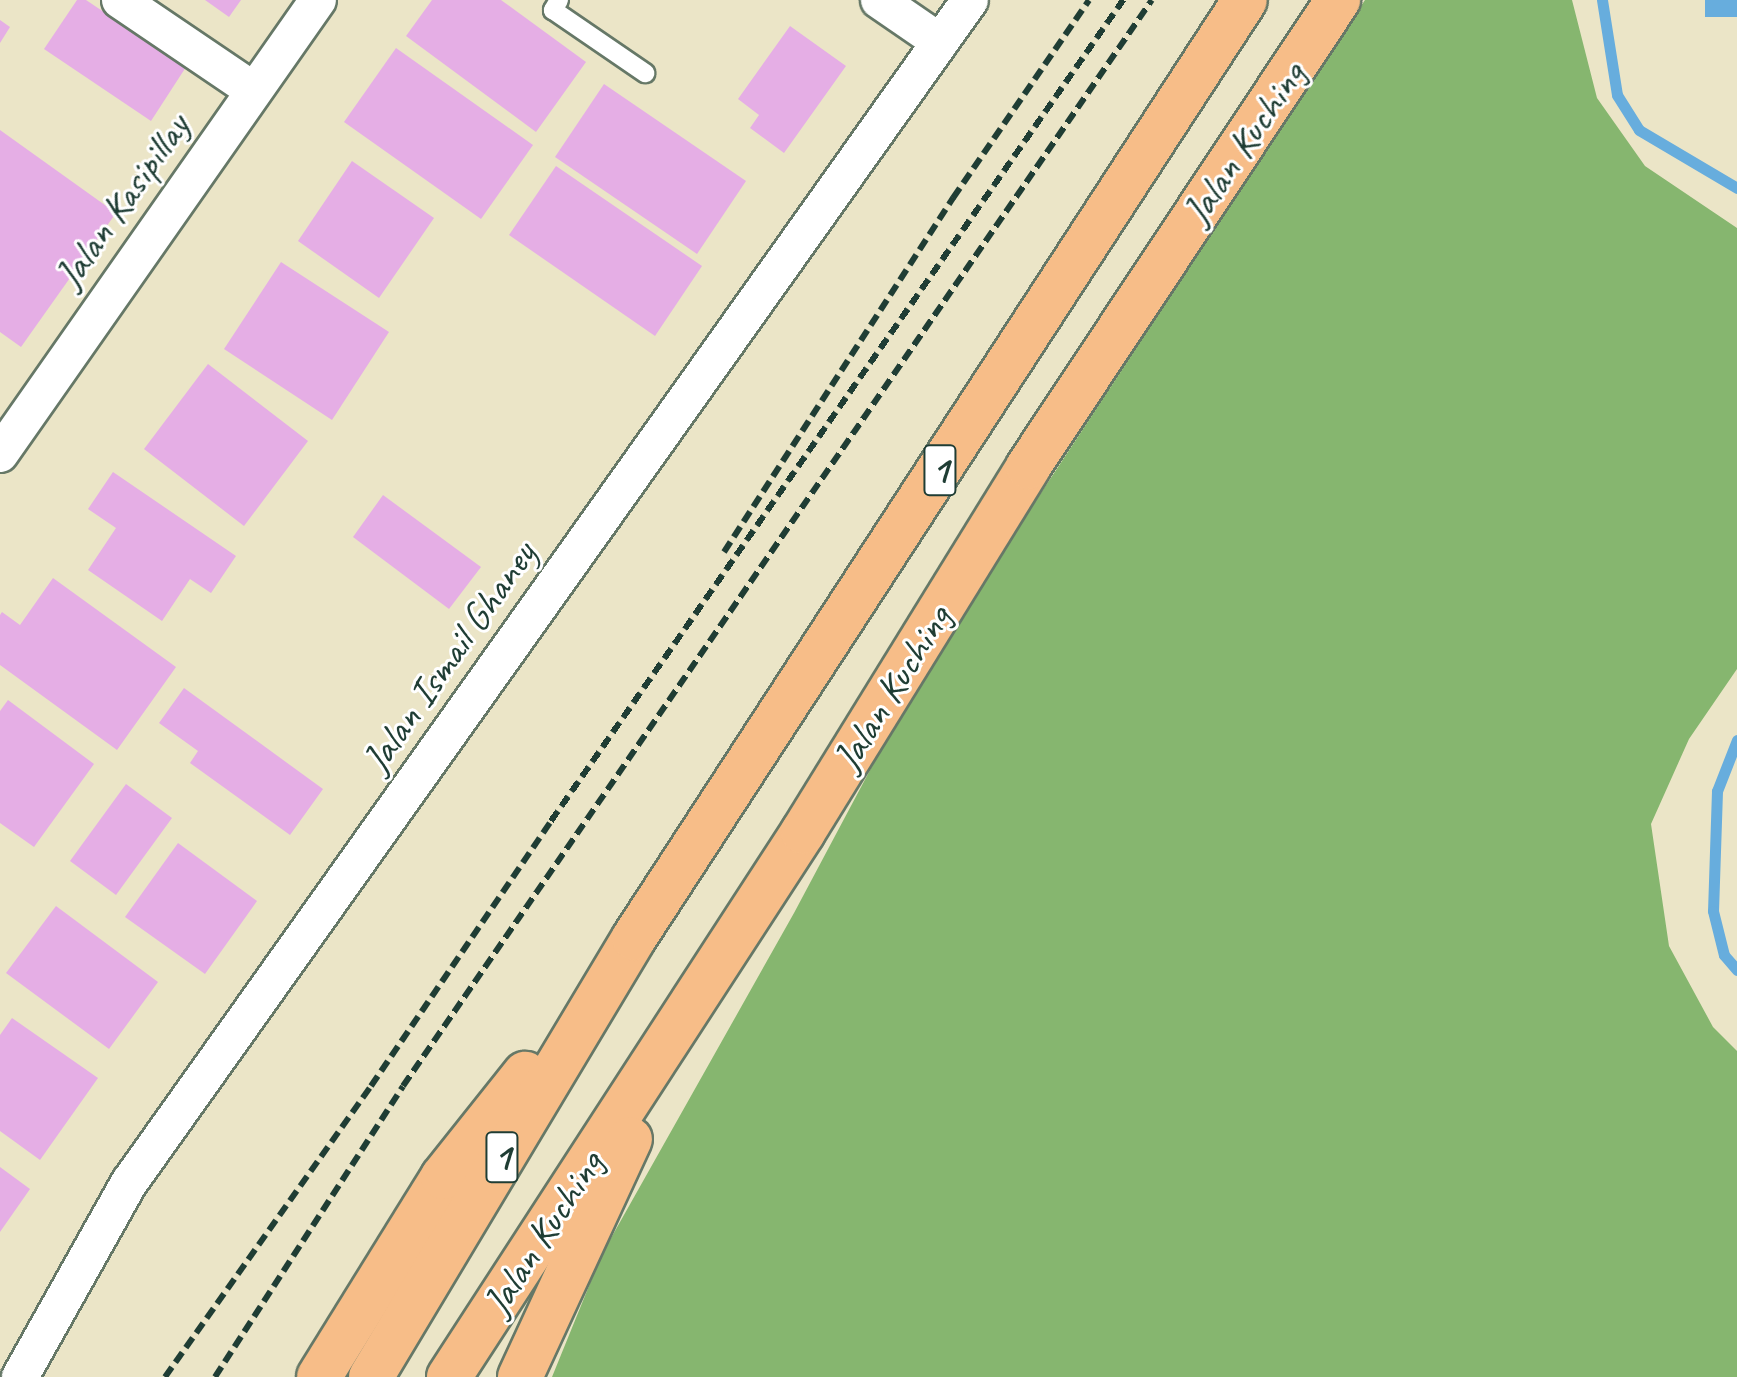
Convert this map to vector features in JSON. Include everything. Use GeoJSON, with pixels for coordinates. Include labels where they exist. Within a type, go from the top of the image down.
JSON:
{"type":"FeatureCollection","features":[{"type":"Feature","properties":{"kind":"highway","name":"Jalan Kuching"},"geometry":{"type":"LineString","coordinates":[[371,1377],[634,938],[1245,0]]}},
{"type":"Feature","properties":{"kind":"highway","name":"Jalan Kuching"},"geometry":{"type":"LineString","coordinates":[[449,1377],[803,832],[1028,467],[1338,0]]}},
{"type":"Feature","properties":{"kind":"highway"},"geometry":{"type":"LineString","coordinates":[[319,1377],[443,1177],[634,938]]}},
{"type":"Feature","properties":{"kind":"highway"},"geometry":{"type":"LineString","coordinates":[[520,1377],[693,1002]]}},
{"type":"Feature","properties":{"kind":"street"},"geometry":{"type":"LineString","coordinates":[[120,0],[253,90]]}},
{"type":"Feature","properties":{"kind":"street","name":"Jalan Kasipillay"},"geometry":{"type":"LineString","coordinates":[[0,454],[318,0]]}},
{"type":"Feature","properties":{"kind":"street"},"geometry":{"type":"LineString","coordinates":[[879,0],[940,42]]}},
{"type":"Feature","properties":{"kind":"street","name":"Jalan Ismail Ghaney"},"geometry":{"type":"LineString","coordinates":[[20,1377],[129,1183],[970,0]]}},
{"type":"Feature","properties":{"kind":"lane"},"geometry":{"type":"LineString","coordinates":[[559,0],[553,10],[645,73]]}},
{"type":"Feature","properties":{"kind":"green space"},"geometry":{"type":"Polygon","coordinates":[[[1365,0],[1572,0],[1597,98],[1645,166],[1737,228],[1737,669],[1689,739],[1651,824],[1669,946],[1713,1027],[1737,1051],[1737,1377],[552,1377],[602,1254],[794,913],[918,680],[1365,0]]]}},
{"type":"Feature","properties":{"kind":"water"},"geometry":{"type":"Polygon","coordinates":[[[1705,0],[1737,0],[1737,17],[1705,17],[1705,0]]]}},
{"type":"Feature","properties":{"kind":"building"},"geometry":{"type":"Polygon","coordinates":[[[77,0],[86,0],[186,67],[151,121],[44,49],[77,0]]]}},
{"type":"Feature","properties":{"kind":"building"},"geometry":{"type":"Polygon","coordinates":[[[205,0],[241,0],[229,17],[205,0]]]}},
{"type":"Feature","properties":{"kind":"building"},"geometry":{"type":"Polygon","coordinates":[[[432,0],[501,0],[586,62],[536,132],[406,36],[432,0]]]}},
{"type":"Feature","properties":{"kind":"building"},"geometry":{"type":"Polygon","coordinates":[[[0,20],[10,27],[0,43],[0,20]]]}},
{"type":"Feature","properties":{"kind":"building"},"geometry":{"type":"Polygon","coordinates":[[[790,26],[846,66],[784,153],[750,128],[759,115],[738,99],[790,26]]]}},
{"type":"Feature","properties":{"kind":"building"},"geometry":{"type":"Polygon","coordinates":[[[396,48],[533,145],[481,219],[344,122],[396,48]]]}},
{"type":"Feature","properties":{"kind":"building"},"geometry":{"type":"Polygon","coordinates":[[[604,84],[746,181],[697,254],[555,157],[604,84]]]}},
{"type":"Feature","properties":{"kind":"building"},"geometry":{"type":"Polygon","coordinates":[[[0,130],[116,213],[21,347],[0,332],[0,130]]]}},
{"type":"Feature","properties":{"kind":"building"},"geometry":{"type":"Polygon","coordinates":[[[352,161],[434,218],[379,298],[298,241],[352,161]]]}},
{"type":"Feature","properties":{"kind":"building"},"geometry":{"type":"Polygon","coordinates":[[[556,166],[702,266],[655,336],[509,235],[556,166]]]}},
{"type":"Feature","properties":{"kind":"building"},"geometry":{"type":"Polygon","coordinates":[[[281,262],[389,332],[332,420],[224,349],[281,262]]]}},
{"type":"Feature","properties":{"kind":"building"},"geometry":{"type":"Polygon","coordinates":[[[208,364],[308,441],[244,526],[144,449],[208,364]]]}},
{"type":"Feature","properties":{"kind":"building"},"geometry":{"type":"Polygon","coordinates":[[[113,472],[236,556],[211,593],[190,579],[162,621],[88,570],[116,528],[88,509],[113,472]]]}},
{"type":"Feature","properties":{"kind":"building"},"geometry":{"type":"Polygon","coordinates":[[[383,495],[481,567],[449,609],[353,537],[383,495]]]}},
{"type":"Feature","properties":{"kind":"building"},"geometry":{"type":"Polygon","coordinates":[[[53,578],[176,667],[117,750],[0,665],[0,615],[2,612],[20,625],[53,578]]]}},
{"type":"Feature","properties":{"kind":"building"},"geometry":{"type":"Polygon","coordinates":[[[184,688],[323,789],[290,835],[190,763],[198,751],[159,723],[184,688]]]}},
{"type":"Feature","properties":{"kind":"building"},"geometry":{"type":"Polygon","coordinates":[[[8,700],[94,764],[34,847],[0,823],[0,711],[8,700]]]}},
{"type":"Feature","properties":{"kind":"building"},"geometry":{"type":"Polygon","coordinates":[[[126,784],[172,818],[116,895],[70,861],[126,784]]]}},
{"type":"Feature","properties":{"kind":"building"},"geometry":{"type":"Polygon","coordinates":[[[178,843],[257,901],[205,974],[125,917],[178,843]]]}},
{"type":"Feature","properties":{"kind":"building"},"geometry":{"type":"Polygon","coordinates":[[[56,906],[158,982],[109,1049],[6,973],[56,906]]]}},
{"type":"Feature","properties":{"kind":"building"},"geometry":{"type":"Polygon","coordinates":[[[12,1018],[98,1078],[40,1160],[0,1131],[0,1035],[12,1018]]]}},
{"type":"Feature","properties":{"kind":"building"},"geometry":{"type":"Polygon","coordinates":[[[0,1167],[30,1189],[0,1232],[0,1167]]]}},
{"type":"Feature","properties":{"kind":"waterway"},"geometry":{"type":"LineString","coordinates":[[1602,0],[1617,95],[1639,130],[1737,188]]}},
{"type":"Feature","properties":{"kind":"waterway"},"geometry":{"type":"LineString","coordinates":[[1737,740],[1717,791],[1713,911],[1724,955],[1737,970]]}},
{"type":"Feature","properties":{"kind":"railway"},"geometry":{"type":"LineString","coordinates":[[724,552],[953,198],[1089,0]]}},
{"type":"Feature","properties":{"kind":"railway"},"geometry":{"type":"LineString","coordinates":[[165,1377],[371,1086],[551,821],[1123,0]]}},
{"type":"Feature","properties":{"kind":"railway"},"geometry":{"type":"LineString","coordinates":[[215,1377],[403,1086],[1152,0]]}}]}
